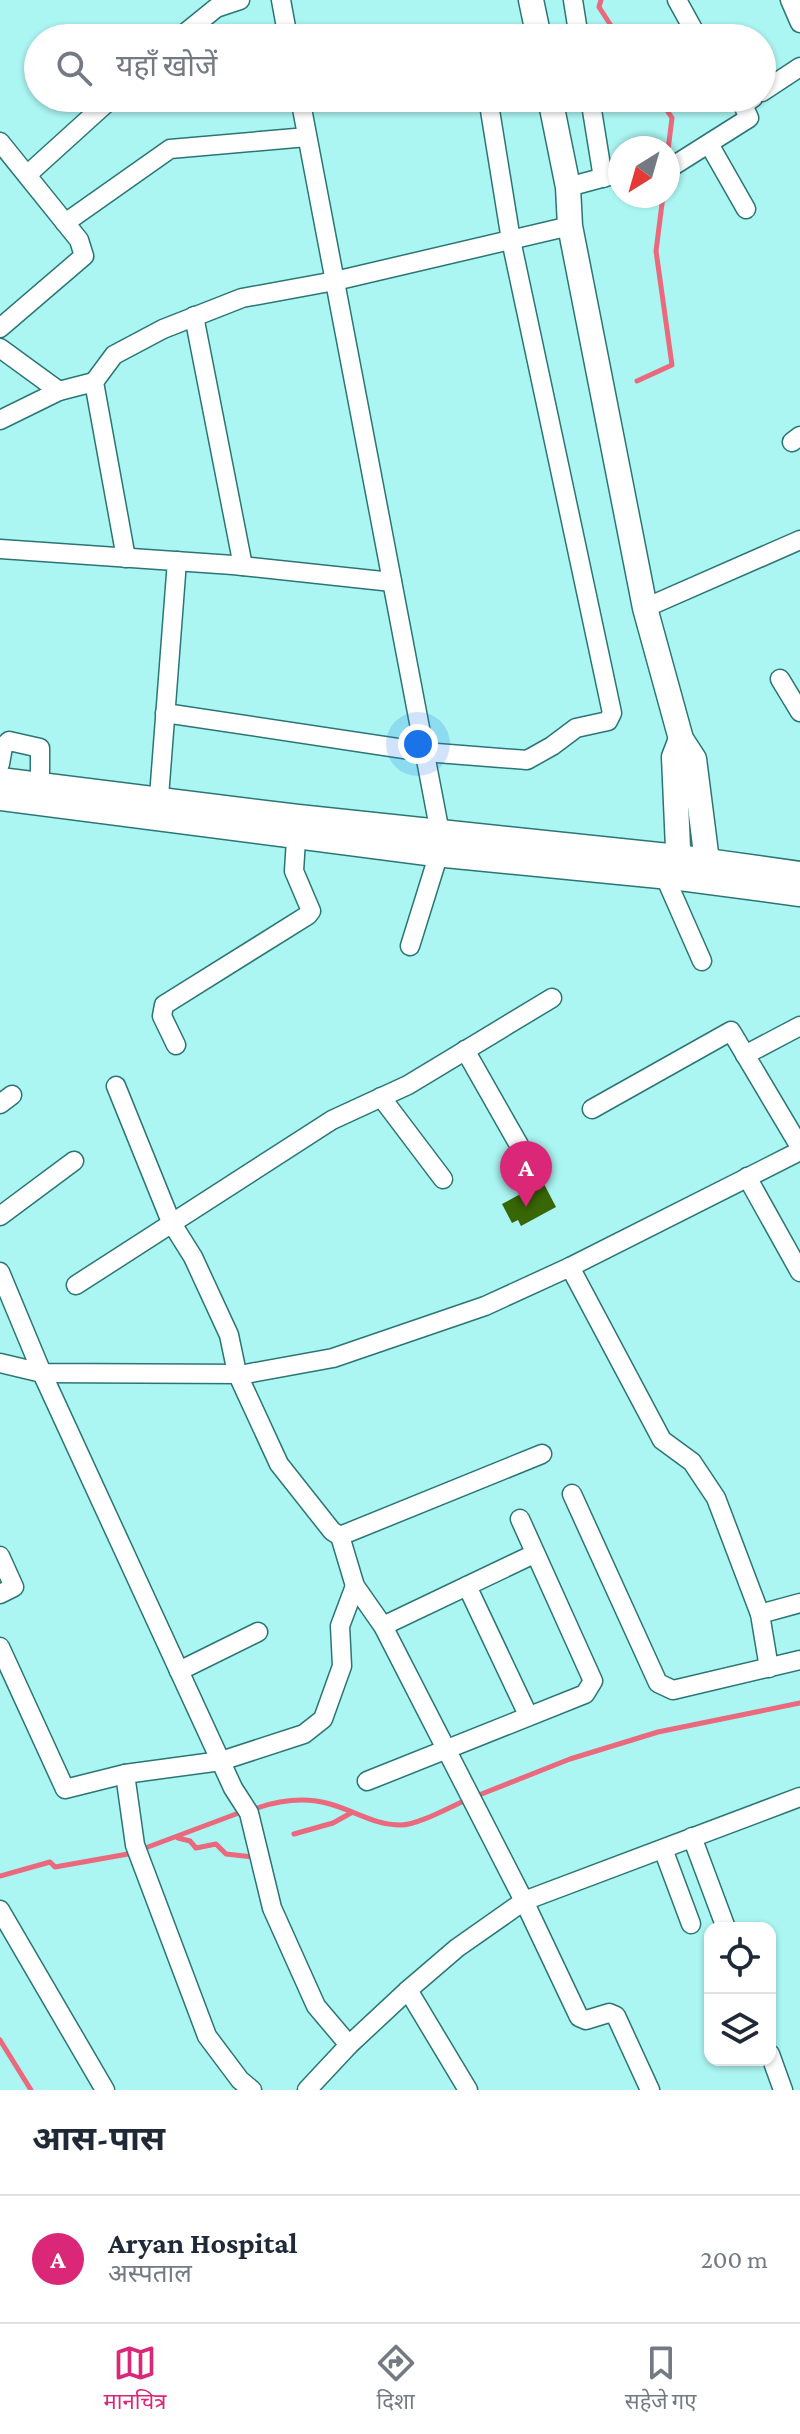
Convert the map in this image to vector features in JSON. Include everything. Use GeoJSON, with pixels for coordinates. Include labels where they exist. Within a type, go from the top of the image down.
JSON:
{"type":"FeatureCollection","features":[{"type":"Feature","properties":{"kind":"main road"},"geometry":{"type":"LineString","coordinates":[[531,0],[536,24]]}},
{"type":"Feature","properties":{"kind":"main road"},"geometry":{"type":"LineString","coordinates":[[553,112],[568,187],[570,226],[645,608],[681,739],[694,759],[707,871]]}},
{"type":"Feature","properties":{"kind":"main road"},"geometry":{"type":"LineString","coordinates":[[674,871],[674,757],[681,739]]}},
{"type":"Feature","properties":{"kind":"main road"},"geometry":{"type":"LineString","coordinates":[[0,780],[40,794]]}},
{"type":"Feature","properties":{"kind":"main road"},"geometry":{"type":"LineString","coordinates":[[0,798],[40,794],[674,871],[800,874]]}},
{"type":"Feature","properties":{"kind":"main road"},"geometry":{"type":"LineString","coordinates":[[707,871],[800,894]]}},
{"type":"Feature","properties":{"kind":"street"},"geometry":{"type":"LineString","coordinates":[[196,24],[216,8],[240,0]]}},
{"type":"Feature","properties":{"kind":"street"},"geometry":{"type":"LineString","coordinates":[[281,0],[285,24]]}},
{"type":"Feature","properties":{"kind":"street"},"geometry":{"type":"LineString","coordinates":[[573,0],[577,24]]}},
{"type":"Feature","properties":{"kind":"street"},"geometry":{"type":"LineString","coordinates":[[677,0],[690,24]]}},
{"type":"Feature","properties":{"kind":"street"},"geometry":{"type":"LineString","coordinates":[[790,0],[800,23]]}},
{"type":"Feature","properties":{"kind":"street"},"geometry":{"type":"LineString","coordinates":[[776,83],[800,67]]}},
{"type":"Feature","properties":{"kind":"street"},"geometry":{"type":"LineString","coordinates":[[27,175],[97,112]]}},
{"type":"Feature","properties":{"kind":"street"},"geometry":{"type":"LineString","coordinates":[[303,112],[439,843],[410,946]]}},
{"type":"Feature","properties":{"kind":"street"},"geometry":{"type":"LineString","coordinates":[[165,713],[424,752],[527,760],[576,728],[608,721],[612,713],[511,240],[490,112]]}},
{"type":"Feature","properties":{"kind":"street"},"geometry":{"type":"LineString","coordinates":[[594,112],[608,162]]}},
{"type":"Feature","properties":{"kind":"street"},"geometry":{"type":"LineString","coordinates":[[680,161],[749,118],[748,112]]}},
{"type":"Feature","properties":{"kind":"street"},"geometry":{"type":"LineString","coordinates":[[65,223],[170,149],[307,137]]}},
{"type":"Feature","properties":{"kind":"street"},"geometry":{"type":"LineString","coordinates":[[0,142],[79,240],[84,256],[0,328]]}},
{"type":"Feature","properties":{"kind":"street"},"geometry":{"type":"LineString","coordinates":[[709,144],[746,209]]}},
{"type":"Feature","properties":{"kind":"street"},"geometry":{"type":"LineString","coordinates":[[568,187],[608,177]]}},
{"type":"Feature","properties":{"kind":"street"},"geometry":{"type":"LineString","coordinates":[[0,420],[59,391],[94,382],[114,355],[163,329],[242,298],[335,281],[570,226]]}},
{"type":"Feature","properties":{"kind":"street"},"geometry":{"type":"LineString","coordinates":[[194,316],[243,566]]}},
{"type":"Feature","properties":{"kind":"street"},"geometry":{"type":"LineString","coordinates":[[0,348],[59,391]]}},
{"type":"Feature","properties":{"kind":"street"},"geometry":{"type":"LineString","coordinates":[[94,382],[126,558]]}},
{"type":"Feature","properties":{"kind":"street"},"geometry":{"type":"LineString","coordinates":[[645,608],[800,540]]}},
{"type":"Feature","properties":{"kind":"street"},"geometry":{"type":"LineString","coordinates":[[0,549],[243,566],[392,582]]}},
{"type":"Feature","properties":{"kind":"street"},"geometry":{"type":"LineString","coordinates":[[158,807],[177,561]]}},
{"type":"Feature","properties":{"kind":"street"},"geometry":{"type":"LineString","coordinates":[[780,679],[800,712]]}},
{"type":"Feature","properties":{"kind":"street"},"geometry":{"type":"LineString","coordinates":[[0,764],[3,747],[9,741],[38,746],[42,751],[40,794]]}},
{"type":"Feature","properties":{"kind":"street"},"geometry":{"type":"LineString","coordinates":[[176,1045],[162,1016],[164,1005],[311,911],[294,871],[296,827]]}},
{"type":"Feature","properties":{"kind":"street"},"geometry":{"type":"LineString","coordinates":[[674,871],[702,961]]}},
{"type":"Feature","properties":{"kind":"street"},"geometry":{"type":"LineString","coordinates":[[76,1285],[332,1120],[408,1085],[552,998]]}},
{"type":"Feature","properties":{"kind":"street"},"geometry":{"type":"LineString","coordinates":[[745,1055],[800,1026]]}},
{"type":"Feature","properties":{"kind":"street"},"geometry":{"type":"LineString","coordinates":[[0,1363],[42,1373],[237,1373],[333,1358],[485,1306],[570,1267],[800,1149],[731,1031],[592,1109]]}},
{"type":"Feature","properties":{"kind":"street"},"geometry":{"type":"LineString","coordinates":[[465,1050],[519,1145]]}},
{"type":"Feature","properties":{"kind":"street"},"geometry":{"type":"LineString","coordinates":[[116,1086],[171,1222],[193,1257],[229,1335],[237,1373],[279,1464],[332,1531],[340,1536],[355,1586],[383,1626],[524,1901],[579,2017],[586,2020],[609,2013],[616,2016],[650,2090]]}},
{"type":"Feature","properties":{"kind":"street"},"geometry":{"type":"LineString","coordinates":[[381,1097],[443,1179]]}},
{"type":"Feature","properties":{"kind":"street"},"geometry":{"type":"LineString","coordinates":[[0,1216],[74,1161]]}},
{"type":"Feature","properties":{"kind":"street"},"geometry":{"type":"LineString","coordinates":[[747,1177],[800,1272]]}},
{"type":"Feature","properties":{"kind":"street"},"geometry":{"type":"LineString","coordinates":[[570,1267],[662,1440],[692,1462],[716,1498],[760,1614],[769,1668]]}},
{"type":"Feature","properties":{"kind":"street"},"geometry":{"type":"LineString","coordinates":[[0,1272],[42,1373],[179,1671],[233,1788],[249,1813],[272,1908],[309,1992],[316,2006],[349,2045]]}},
{"type":"Feature","properties":{"kind":"street"},"geometry":{"type":"LineString","coordinates":[[340,1536],[542,1454]]}},
{"type":"Feature","properties":{"kind":"street"},"geometry":{"type":"LineString","coordinates":[[572,1494],[658,1683],[664,1688],[673,1690],[800,1660]]}},
{"type":"Feature","properties":{"kind":"street"},"geometry":{"type":"LineString","coordinates":[[367,1781],[585,1694],[593,1681],[520,1519]]}},
{"type":"Feature","properties":{"kind":"street"},"geometry":{"type":"LineString","coordinates":[[383,1626],[534,1554]]}},
{"type":"Feature","properties":{"kind":"street"},"geometry":{"type":"LineString","coordinates":[[0,1556],[14,1587],[0,1594]]}},
{"type":"Feature","properties":{"kind":"street"},"geometry":{"type":"LineString","coordinates":[[0,1647],[65,1789],[125,1774],[221,1761],[304,1734],[323,1719],[342,1666],[340,1626],[355,1586]]}},
{"type":"Feature","properties":{"kind":"street"},"geometry":{"type":"LineString","coordinates":[[467,1586],[528,1715]]}},
{"type":"Feature","properties":{"kind":"street"},"geometry":{"type":"LineString","coordinates":[[760,1614],[800,1603]]}},
{"type":"Feature","properties":{"kind":"street"},"geometry":{"type":"LineString","coordinates":[[179,1671],[258,1632]]}},
{"type":"Feature","properties":{"kind":"street"},"geometry":{"type":"LineString","coordinates":[[125,1774],[135,1845],[207,2036],[240,2080],[252,2090]]}},
{"type":"Feature","properties":{"kind":"street"},"geometry":{"type":"LineString","coordinates":[[307,2090],[349,2045],[408,1990],[457,1948],[524,1901],[800,1797]]}},
{"type":"Feature","properties":{"kind":"street"},"geometry":{"type":"LineString","coordinates":[[692,1837],[724,1922]]}},
{"type":"Feature","properties":{"kind":"street"},"geometry":{"type":"LineString","coordinates":[[663,1849],[691,1924]]}},
{"type":"Feature","properties":{"kind":"street"},"geometry":{"type":"LineString","coordinates":[[0,1910],[105,2090]]}},
{"type":"Feature","properties":{"kind":"street"},"geometry":{"type":"LineString","coordinates":[[408,1990],[468,2090]]}},
{"type":"Feature","properties":{"kind":"street"},"geometry":{"type":"LineString","coordinates":[[774,2066],[783,2090]]}},
{"type":"Feature","properties":{"kind":"building"},"geometry":{"type":"Polygon","coordinates":[[[543,1182],[556,1207],[521,1226],[518,1220],[512,1223],[502,1204],[543,1182]]]}},
{"type":"Feature","properties":{"kind":"waterway"},"geometry":{"type":"LineString","coordinates":[[601,0],[599,7],[610,24]]}},
{"type":"Feature","properties":{"kind":"waterway"},"geometry":{"type":"LineString","coordinates":[[668,112],[672,118],[670,136]]}},
{"type":"Feature","properties":{"kind":"waterway"},"geometry":{"type":"LineString","coordinates":[[637,381],[672,365],[656,251],[661,208]]}},
{"type":"Feature","properties":{"kind":"waterway"},"geometry":{"type":"LineString","coordinates":[[479,1795],[570,1759],[658,1732],[800,1703]]}},
{"type":"Feature","properties":{"kind":"waterway"},"geometry":{"type":"LineString","coordinates":[[257,1808],[284,1801],[312,1801],[330,1804],[382,1823],[401,1825],[424,1819],[464,1801]]}},
{"type":"Feature","properties":{"kind":"waterway"},"geometry":{"type":"LineString","coordinates":[[294,1834],[333,1823],[351,1813]]}},
{"type":"Feature","properties":{"kind":"waterway"},"geometry":{"type":"LineString","coordinates":[[148,1847],[236,1814]]}},
{"type":"Feature","properties":{"kind":"waterway"},"geometry":{"type":"LineString","coordinates":[[178,1838],[190,1841],[196,1848],[216,1844],[226,1854],[253,1857]]}},
{"type":"Feature","properties":{"kind":"waterway"},"geometry":{"type":"LineString","coordinates":[[0,1876],[50,1862],[55,1867],[128,1854]]}},
{"type":"Feature","properties":{"kind":"waterway"},"geometry":{"type":"LineString","coordinates":[[0,2040],[31,2090]]}},
{"type":"Feature","properties":{"kind":"place","name":"Aryan Hospital"},"geometry":{"type":"Point","coordinates":[526,1207]}}]}
